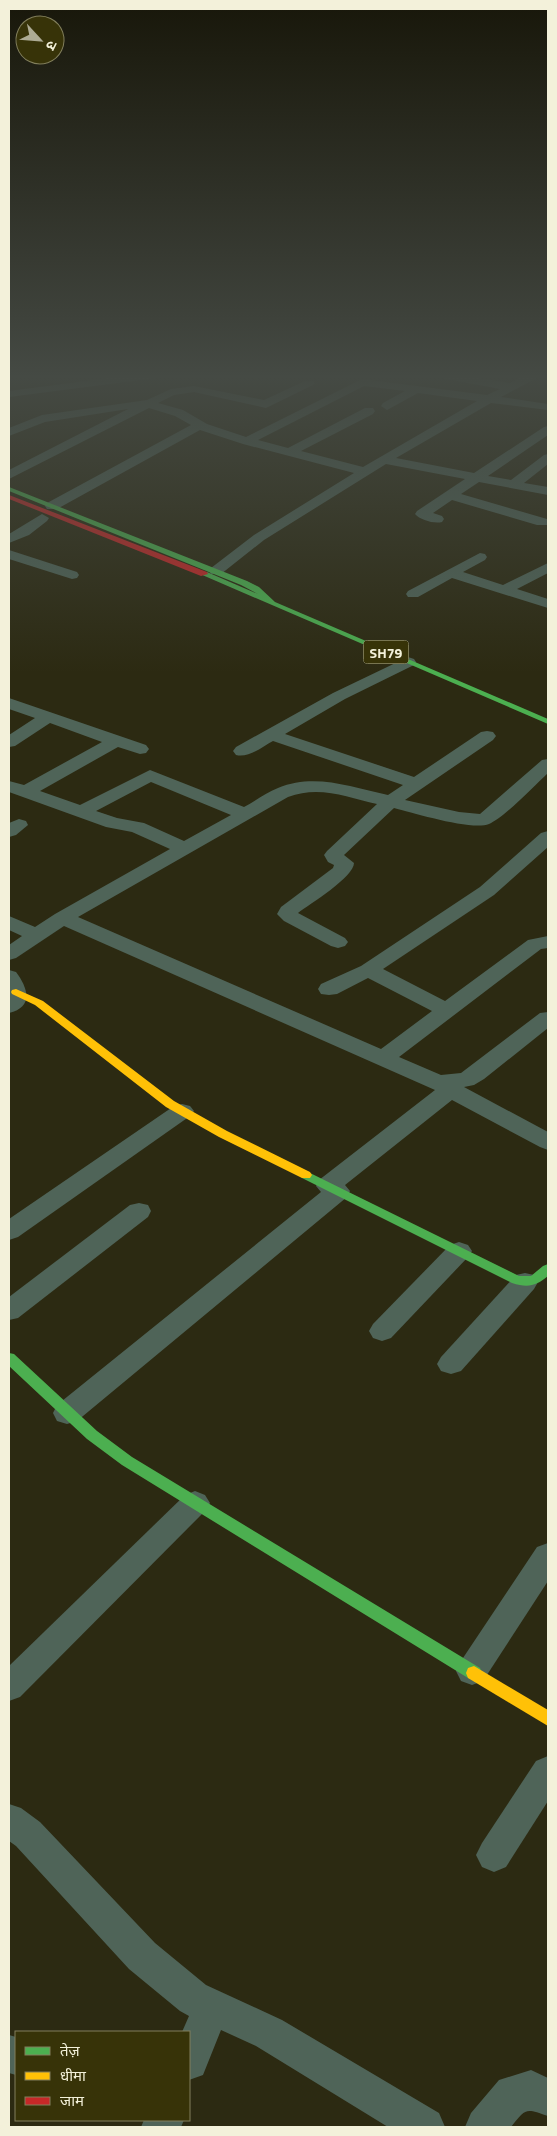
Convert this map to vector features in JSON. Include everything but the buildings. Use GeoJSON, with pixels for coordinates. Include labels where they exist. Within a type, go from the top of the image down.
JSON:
{"type":"FeatureCollection","features":[{"type":"Feature","properties":{"kind":"main road","name":"SH79"},"geometry":{"type":"LineString","coordinates":[[9,489],[244,582],[272,603]]}},
{"type":"Feature","properties":{"kind":"main road","name":"SH79"},"geometry":{"type":"LineString","coordinates":[[9,496],[224,582],[548,722]]}},
{"type":"Feature","properties":{"kind":"main road","name":"SH79"},"geometry":{"type":"LineString","coordinates":[[9,504],[171,571],[242,596],[272,603]]}},
{"type":"Feature","properties":{"kind":"main road"},"geometry":{"type":"LineString","coordinates":[[11,986],[39,1003],[170,1104],[223,1134],[525,1282],[530,1283],[538,1280],[548,1269]]}},
{"type":"Feature","properties":{"kind":"main road"},"geometry":{"type":"LineString","coordinates":[[9,1358],[92,1436],[127,1461],[548,1719]]}},
{"type":"Feature","properties":{"kind":"street"},"geometry":{"type":"LineString","coordinates":[[52,506],[111,474]]}},
{"type":"Feature","properties":{"kind":"street"},"geometry":{"type":"LineString","coordinates":[[216,571],[256,539],[362,474]]}},
{"type":"Feature","properties":{"kind":"street"},"geometry":{"type":"LineString","coordinates":[[459,474],[548,492]]}},
{"type":"Feature","properties":{"kind":"street"},"geometry":{"type":"LineString","coordinates":[[437,519],[422,513],[482,474]]}},
{"type":"Feature","properties":{"kind":"street"},"geometry":{"type":"LineString","coordinates":[[514,484],[529,474]]}},
{"type":"Feature","properties":{"kind":"street"},"geometry":{"type":"LineString","coordinates":[[449,496],[542,522]]}},
{"type":"Feature","properties":{"kind":"street"},"geometry":{"type":"LineString","coordinates":[[9,539],[24,532],[42,518]]}},
{"type":"Feature","properties":{"kind":"street"},"geometry":{"type":"LineString","coordinates":[[9,554],[72,575]]}},
{"type":"Feature","properties":{"kind":"street"},"geometry":{"type":"LineString","coordinates":[[413,594],[480,557]]}},
{"type":"Feature","properties":{"kind":"street"},"geometry":{"type":"LineString","coordinates":[[505,590],[548,567]]}},
{"type":"Feature","properties":{"kind":"street"},"geometry":{"type":"LineString","coordinates":[[451,573],[548,604]]}},
{"type":"Feature","properties":{"kind":"street"},"geometry":{"type":"LineString","coordinates":[[242,751],[339,696],[408,662]]}},
{"type":"Feature","properties":{"kind":"street"},"geometry":{"type":"LineString","coordinates":[[9,703],[140,749]]}},
{"type":"Feature","properties":{"kind":"street"},"geometry":{"type":"LineString","coordinates":[[9,742],[48,717]]}},
{"type":"Feature","properties":{"kind":"street"},"geometry":{"type":"LineString","coordinates":[[270,734],[416,784]]}},
{"type":"Feature","properties":{"kind":"street"},"geometry":{"type":"LineString","coordinates":[[338,942],[291,918],[287,914],[288,911],[340,872],[344,867],[344,863],[335,858],[334,854],[390,802],[487,736]]}},
{"type":"Feature","properties":{"kind":"street"},"geometry":{"type":"LineString","coordinates":[[17,789],[116,741]]}},
{"type":"Feature","properties":{"kind":"street"},"geometry":{"type":"LineString","coordinates":[[9,954],[62,918],[282,793],[308,784],[325,786],[459,818],[481,821],[488,818],[547,766]]}},
{"type":"Feature","properties":{"kind":"street"},"geometry":{"type":"LineString","coordinates":[[80,812],[150,775],[245,814]]}},
{"type":"Feature","properties":{"kind":"street"},"geometry":{"type":"LineString","coordinates":[[17,789],[113,823],[137,827],[186,848]]}},
{"type":"Feature","properties":{"kind":"street"},"geometry":{"type":"LineString","coordinates":[[329,988],[368,970],[487,891],[548,837]]}},
{"type":"Feature","properties":{"kind":"street"},"geometry":{"type":"LineString","coordinates":[[62,918],[445,1086],[548,1142]]}},
{"type":"Feature","properties":{"kind":"street"},"geometry":{"type":"LineString","coordinates":[[9,922],[36,935]]}},
{"type":"Feature","properties":{"kind":"street"},"geometry":{"type":"LineString","coordinates":[[382,1059],[535,944],[548,942]]}},
{"type":"Feature","properties":{"kind":"street"},"geometry":{"type":"LineString","coordinates":[[368,970],[448,1010]]}},
{"type":"Feature","properties":{"kind":"street"},"geometry":{"type":"LineString","coordinates":[[67,1413],[333,1189],[445,1086],[466,1080],[476,1074],[548,1018]]}},
{"type":"Feature","properties":{"kind":"street"},"geometry":{"type":"LineString","coordinates":[[9,1231],[182,1111]]}},
{"type":"Feature","properties":{"kind":"street"},"geometry":{"type":"LineString","coordinates":[[9,1310],[139,1211]]}},
{"type":"Feature","properties":{"kind":"street"},"geometry":{"type":"LineString","coordinates":[[382,1330],[459,1251]]}},
{"type":"Feature","properties":{"kind":"street"},"geometry":{"type":"LineString","coordinates":[[451,1364],[525,1282]]}},
{"type":"Feature","properties":{"kind":"street"},"geometry":{"type":"LineString","coordinates":[[9,1687],[195,1503]]}},
{"type":"Feature","properties":{"kind":"street"},"geometry":{"type":"LineString","coordinates":[[472,1671],[548,1556]]}},
{"type":"Feature","properties":{"kind":"street"},"geometry":{"type":"LineString","coordinates":[[494,1855],[548,1772]]}},
{"type":"Feature","properties":{"kind":"street"},"geometry":{"type":"LineString","coordinates":[[9,1820],[28,1834],[142,1956],[192,1998],[276,2037],[425,2127]]}},
{"type":"Feature","properties":{"kind":"street"},"geometry":{"type":"LineString","coordinates":[[190,2059],[212,2007]]}},
{"type":"Feature","properties":{"kind":"street"},"geometry":{"type":"LineString","coordinates":[[485,2127],[513,2094],[531,2090],[548,2097]]}},
{"type":"Feature","properties":{"kind":"traffic: fast"},"geometry":{"type":"LineString","coordinates":[[9,489],[244,583],[256,589],[272,603]]}},
{"type":"Feature","properties":{"kind":"traffic: fast"},"geometry":{"type":"LineString","coordinates":[[204,574],[548,722]]}},
{"type":"Feature","properties":{"kind":"traffic: fast"},"geometry":{"type":"LineString","coordinates":[[306,1175],[517,1280],[534,1281],[548,1269]]}},
{"type":"Feature","properties":{"kind":"traffic: fast"},"geometry":{"type":"LineString","coordinates":[[9,1358],[92,1435],[127,1461],[474,1673]]}},
{"type":"Feature","properties":{"kind":"traffic: slow"},"geometry":{"type":"LineString","coordinates":[[16,992],[39,1003],[170,1104],[223,1134],[306,1175]]}},
{"type":"Feature","properties":{"kind":"traffic: slow"},"geometry":{"type":"LineString","coordinates":[[474,1673],[548,1719]]}},
{"type":"Feature","properties":{"kind":"traffic: jam"},"geometry":{"type":"LineString","coordinates":[[9,497],[204,574]]}}]}
